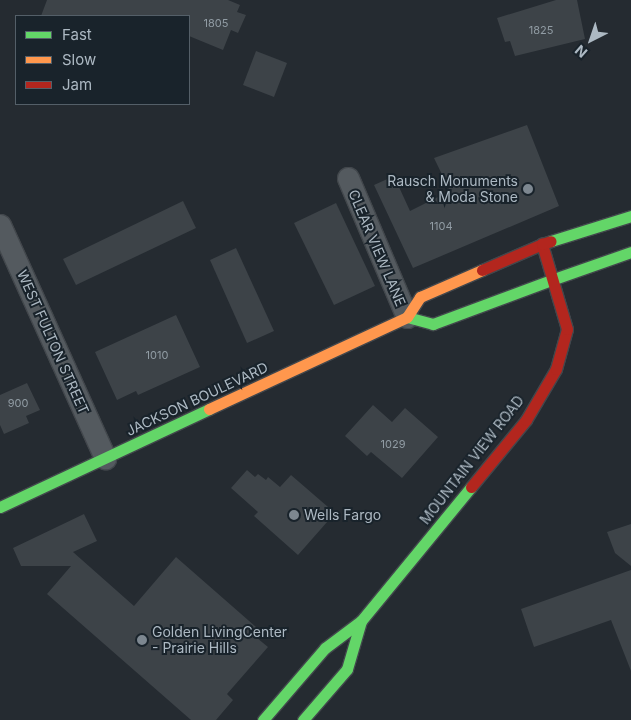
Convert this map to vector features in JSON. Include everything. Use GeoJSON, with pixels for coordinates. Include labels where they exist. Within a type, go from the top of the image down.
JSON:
{"type":"FeatureCollection","features":[{"type":"Feature","properties":{"kind":"main road"},"geometry":{"type":"LineString","coordinates":[[631,216],[542,244],[420,296],[407,317],[433,324],[631,252]]}},
{"type":"Feature","properties":{"kind":"main road","name":"MOUNTAIN VIEW ROAD"},"geometry":{"type":"LineString","coordinates":[[263,720],[325,648],[361,621],[526,420],[556,369],[567,329],[554,279],[542,244]]}},
{"type":"Feature","properties":{"kind":"main road","name":"JACKSON BOULEVARD"},"geometry":{"type":"LineString","coordinates":[[0,507],[407,317]]}},
{"type":"Feature","properties":{"kind":"main road","name":"MOUNTAIN VIEW ROAD"},"geometry":{"type":"LineString","coordinates":[[302,720],[347,669],[361,621]]}},
{"type":"Feature","properties":{"kind":"street","name":"CLEAR VIEW LANE"},"geometry":{"type":"LineString","coordinates":[[348,178],[407,317]]}},
{"type":"Feature","properties":{"kind":"street","name":"WEST FULTON STREET"},"geometry":{"type":"LineString","coordinates":[[0,225],[105,458]]}},
{"type":"Feature","properties":{"kind":"building"},"geometry":{"type":"Polygon","coordinates":[[[47,0],[228,0],[240,5],[237,12],[246,15],[238,33],[231,30],[223,50],[190,36],[190,15],[41,15],[47,0]]]}},
{"type":"Feature","properties":{"kind":"building"},"geometry":{"type":"Polygon","coordinates":[[[556,0],[577,0],[585,39],[515,56],[510,41],[505,42],[497,18],[556,0]]]}},
{"type":"Feature","properties":{"kind":"building"},"geometry":{"type":"Polygon","coordinates":[[[256,51],[287,63],[274,97],[243,85],[256,51]]]}},
{"type":"Feature","properties":{"kind":"building"},"geometry":{"type":"Polygon","coordinates":[[[527,125],[559,206],[413,268],[374,185],[394,176],[410,211],[450,191],[434,158],[527,125]]]}},
{"type":"Feature","properties":{"kind":"building"},"geometry":{"type":"Polygon","coordinates":[[[183,201],[196,228],[76,285],[63,259],[183,201]]]}},
{"type":"Feature","properties":{"kind":"building"},"geometry":{"type":"Polygon","coordinates":[[[336,203],[375,286],[334,305],[294,223],[336,203]]]}},
{"type":"Feature","properties":{"kind":"building"},"geometry":{"type":"Polygon","coordinates":[[[236,248],[274,331],[247,343],[210,260],[236,248]]]}},
{"type":"Feature","properties":{"kind":"building"},"geometry":{"type":"Polygon","coordinates":[[[176,315],[200,367],[138,395],[136,391],[117,400],[95,352],[176,315]]]}},
{"type":"Feature","properties":{"kind":"building"},"geometry":{"type":"Polygon","coordinates":[[[27,383],[40,410],[26,416],[29,423],[4,434],[0,425],[0,395],[27,383]]]}},
{"type":"Feature","properties":{"kind":"building"},"geometry":{"type":"Polygon","coordinates":[[[373,405],[392,422],[405,408],[438,437],[402,478],[371,452],[367,456],[345,436],[373,405]]]}},
{"type":"Feature","properties":{"kind":"building","name":"Wells Fargo"},"geometry":{"type":"Polygon","coordinates":[[[247,470],[255,477],[258,474],[266,480],[268,477],[280,487],[291,475],[335,513],[298,555],[254,516],[258,512],[231,488],[247,470]]]}},
{"type":"Feature","properties":{"kind":"building","name":"Golden LivingCenter - Prairie Hills"},"geometry":{"type":"Polygon","coordinates":[[[84,514],[97,541],[73,552],[134,606],[176,557],[256,627],[251,633],[268,647],[227,694],[233,700],[216,720],[191,720],[47,594],[71,566],[21,566],[13,548],[84,514]]]}},
{"type":"Feature","properties":{"kind":"building"},"geometry":{"type":"Polygon","coordinates":[[[631,524],[631,566],[615,553],[607,532],[631,524]]]}},
{"type":"Feature","properties":{"kind":"building"},"geometry":{"type":"Polygon","coordinates":[[[631,570],[631,671],[611,620],[534,647],[521,609],[631,570]]]}},
{"type":"Feature","properties":{"kind":"traffic: fast"},"geometry":{"type":"LineString","coordinates":[[551,241],[631,216]]}},
{"type":"Feature","properties":{"kind":"traffic: fast"},"geometry":{"type":"LineString","coordinates":[[554,279],[631,252]]}},
{"type":"Feature","properties":{"kind":"traffic: fast"},"geometry":{"type":"LineString","coordinates":[[407,317],[433,324],[554,279]]}},
{"type":"Feature","properties":{"kind":"traffic: fast"},"geometry":{"type":"LineString","coordinates":[[0,507],[209,409]]}},
{"type":"Feature","properties":{"kind":"traffic: fast"},"geometry":{"type":"LineString","coordinates":[[263,720],[325,648],[361,621],[471,487]]}},
{"type":"Feature","properties":{"kind":"traffic: fast"},"geometry":{"type":"LineString","coordinates":[[303,720],[347,669],[361,621]]}},
{"type":"Feature","properties":{"kind":"traffic: slow"},"geometry":{"type":"LineString","coordinates":[[209,409],[407,317],[420,297],[482,270]]}},
{"type":"Feature","properties":{"kind":"traffic: jam"},"geometry":{"type":"LineString","coordinates":[[471,487],[526,420],[556,369],[567,329],[542,244],[551,241]]}},
{"type":"Feature","properties":{"kind":"traffic: jam"},"geometry":{"type":"LineString","coordinates":[[482,270],[542,244]]}},
{"type":"Feature","properties":{"kind":"place","name":"Rausch Monuments & Moda Stone"},"geometry":{"type":"Point","coordinates":[528,189]}},
{"type":"Feature","properties":{"kind":"place","name":"Wells Fargo"},"geometry":{"type":"Point","coordinates":[294,515]}},
{"type":"Feature","properties":{"kind":"place","name":"Golden LivingCenter - Prairie Hills"},"geometry":{"type":"Point","coordinates":[142,640]}}]}
